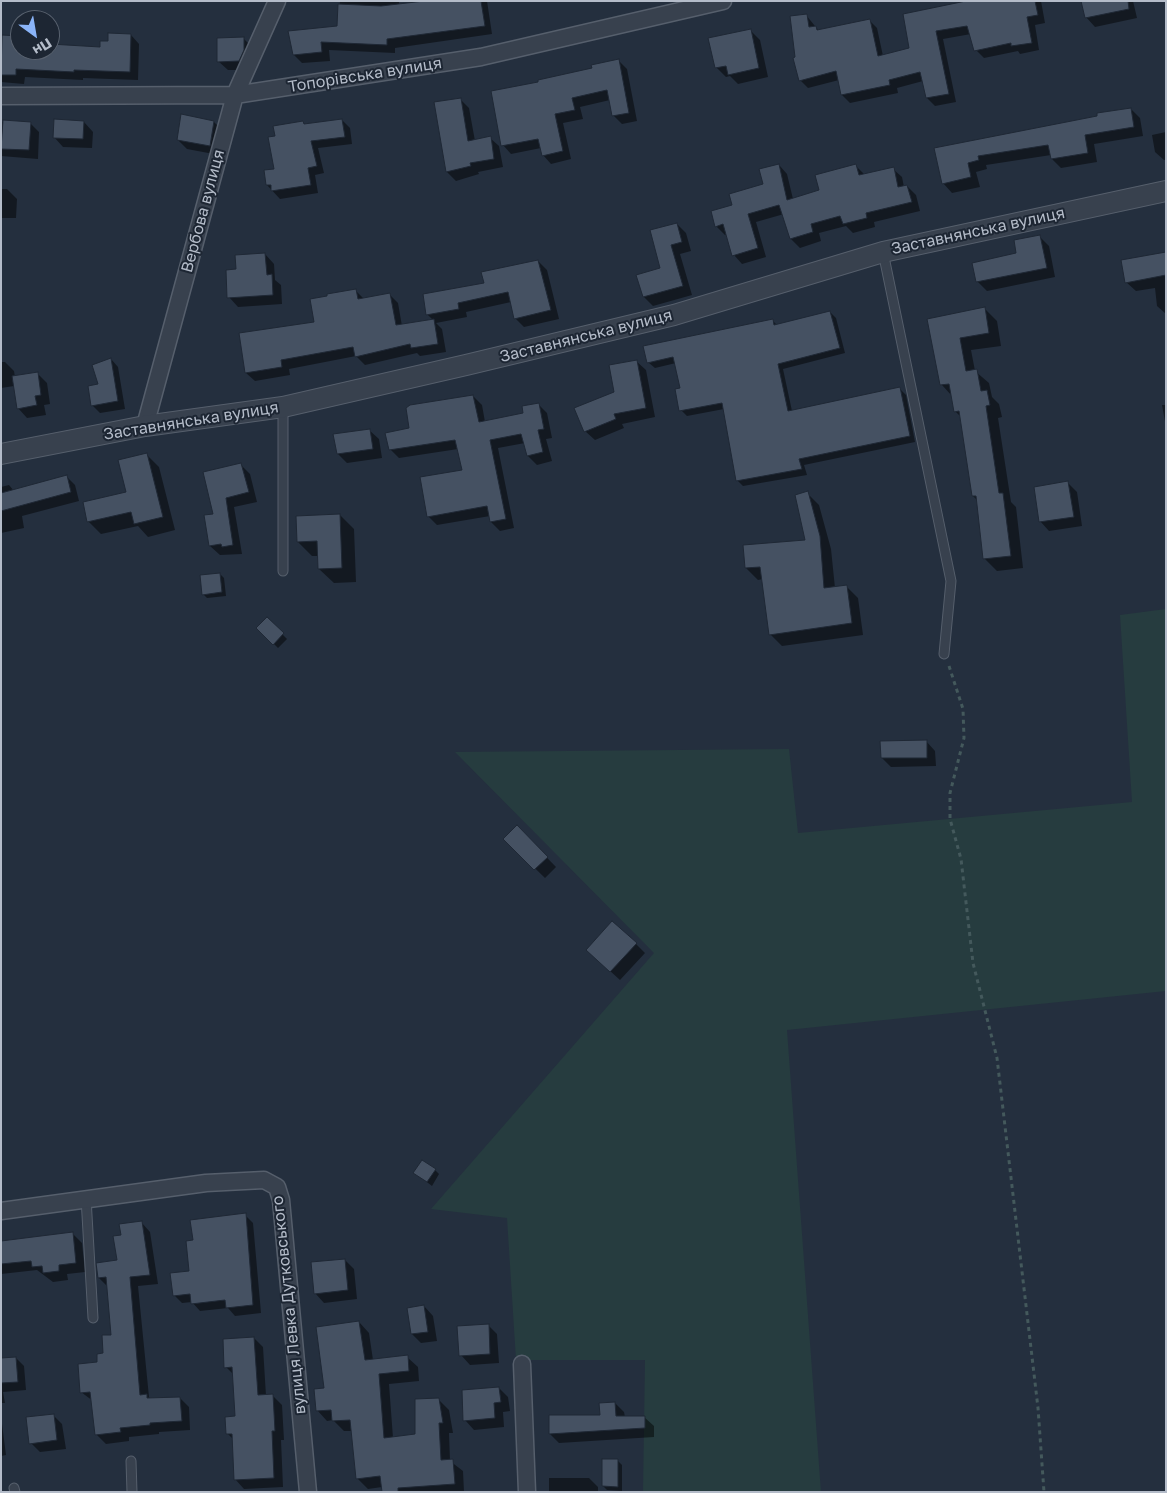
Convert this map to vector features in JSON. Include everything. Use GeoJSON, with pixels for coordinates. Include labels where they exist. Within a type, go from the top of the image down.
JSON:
{"type":"FeatureCollection","features":[{"type":"Feature","properties":{"kind":"street","name":"Вербова вулиця"},"geometry":{"type":"LineString","coordinates":[[145,426],[235,95],[277,1]]}},
{"type":"Feature","properties":{"kind":"street","name":"Топорівська вулиця"},"geometry":{"type":"LineString","coordinates":[[1,96],[235,95],[480,57],[722,1]]}},
{"type":"Feature","properties":{"kind":"street","name":"Заставнянська вулиця"},"geometry":{"type":"LineString","coordinates":[[1,454],[145,426],[283,407],[466,366],[674,315],[883,252],[1166,191]]}},
{"type":"Feature","properties":{"kind":"street","name":"вулиця Левка Дутковського"},"geometry":{"type":"LineString","coordinates":[[1,1211],[206,1183],[264,1180],[278,1188],[282,1210],[308,1492]]}},
{"type":"Feature","properties":{"kind":"street"},"geometry":{"type":"LineString","coordinates":[[522,1364],[528,1492]]}},
{"type":"Feature","properties":{"kind":"lane"},"geometry":{"type":"LineString","coordinates":[[883,252],[951,581],[944,654]]}},
{"type":"Feature","properties":{"kind":"lane"},"geometry":{"type":"LineString","coordinates":[[282,572],[283,407]]}},
{"type":"Feature","properties":{"kind":"lane"},"geometry":{"type":"LineString","coordinates":[[86,1198],[93,1318]]}},
{"type":"Feature","properties":{"kind":"lane"},"geometry":{"type":"LineString","coordinates":[[131,1461],[132,1492]]}},
{"type":"Feature","properties":{"kind":"path"},"geometry":{"type":"LineString","coordinates":[[944,654],[964,709],[964,738],[950,793],[950,820],[961,859],[973,963],[998,1058],[1038,1408],[1044,1492]]}},
{"type":"Feature","properties":{"kind":"green space"},"geometry":{"type":"Polygon","coordinates":[[[1166,609],[1166,991],[787,1030],[821,1492],[643,1492],[645,1360],[516,1360],[507,1218],[431,1209],[654,953],[455,752],[789,749],[798,833],[1132,802],[1120,615],[1166,609]]]}},
{"type":"Feature","properties":{"kind":"building"},"geometry":{"type":"Polygon","coordinates":[[[424,1],[481,1],[485,26],[387,39],[387,45],[321,42],[322,52],[293,55],[288,31],[337,26],[338,4],[381,6],[424,1]]]}},
{"type":"Feature","properties":{"kind":"building"},"geometry":{"type":"Polygon","coordinates":[[[966,1],[1035,1],[1038,15],[1027,17],[1032,43],[1011,46],[1011,43],[974,51],[967,26],[936,31],[949,94],[926,98],[920,72],[889,80],[890,85],[841,95],[836,71],[799,81],[793,58],[795,57],[790,16],[807,14],[809,27],[816,26],[817,30],[870,19],[878,56],[909,48],[903,14],[966,1]]]}},
{"type":"Feature","properties":{"kind":"building"},"geometry":{"type":"Polygon","coordinates":[[[1081,1],[1128,1],[1129,9],[1085,18],[1081,1]]]}},
{"type":"Feature","properties":{"kind":"building"},"geometry":{"type":"Polygon","coordinates":[[[751,29],[759,68],[728,75],[726,66],[715,68],[708,38],[751,29]]]}},
{"type":"Feature","properties":{"kind":"building"},"geometry":{"type":"Polygon","coordinates":[[[108,33],[131,34],[130,72],[16,69],[16,75],[1,75],[2,35],[10,35],[10,60],[60,60],[60,45],[100,47],[100,41],[108,41],[108,33]]]}},
{"type":"Feature","properties":{"kind":"building"},"geometry":{"type":"Polygon","coordinates":[[[244,37],[244,50],[239,61],[217,62],[217,38],[244,37]]]}},
{"type":"Feature","properties":{"kind":"building"},"geometry":{"type":"Polygon","coordinates":[[[619,59],[629,113],[612,116],[607,90],[572,98],[575,110],[555,114],[563,151],[542,156],[538,139],[501,146],[491,91],[538,82],[538,80],[592,68],[591,65],[619,59]]]}},
{"type":"Feature","properties":{"kind":"building"},"geometry":{"type":"Polygon","coordinates":[[[461,98],[468,141],[491,136],[494,159],[470,163],[471,166],[446,172],[434,102],[461,98]]]}},
{"type":"Feature","properties":{"kind":"building"},"geometry":{"type":"Polygon","coordinates":[[[1131,108],[1134,127],[1085,135],[1088,153],[1051,159],[1048,145],[978,156],[979,160],[968,163],[971,177],[942,184],[934,148],[1097,116],[1097,113],[1131,108]]]}},
{"type":"Feature","properties":{"kind":"building"},"geometry":{"type":"Polygon","coordinates":[[[181,114],[214,121],[210,146],[177,140],[181,114]]]}},
{"type":"Feature","properties":{"kind":"building"},"geometry":{"type":"Polygon","coordinates":[[[54,119],[84,121],[83,139],[53,138],[54,119]]]}},
{"type":"Feature","properties":{"kind":"building"},"geometry":{"type":"Polygon","coordinates":[[[342,119],[345,137],[311,141],[317,166],[308,168],[311,185],[271,191],[271,185],[266,185],[264,170],[274,169],[268,137],[275,136],[273,126],[303,121],[304,124],[342,119]]]}},
{"type":"Feature","properties":{"kind":"building"},"geometry":{"type":"Polygon","coordinates":[[[3,120],[31,122],[29,150],[1,149],[3,120]]]}},
{"type":"Feature","properties":{"kind":"building"},"geometry":{"type":"Polygon","coordinates":[[[779,164],[787,200],[819,190],[815,175],[856,164],[859,175],[894,167],[898,187],[907,185],[912,202],[866,213],[867,218],[843,224],[840,216],[811,224],[813,232],[790,239],[779,205],[748,214],[758,248],[732,256],[723,224],[715,227],[711,211],[732,205],[729,194],[763,184],[759,169],[779,164]]]}},
{"type":"Feature","properties":{"kind":"building"},"geometry":{"type":"Polygon","coordinates":[[[677,223],[682,242],[671,245],[683,286],[643,297],[636,275],[660,268],[650,230],[677,223]]]}},
{"type":"Feature","properties":{"kind":"building"},"geometry":{"type":"Polygon","coordinates":[[[1040,235],[1047,268],[976,282],[972,263],[1016,253],[1014,240],[1040,235]]]}},
{"type":"Feature","properties":{"kind":"building"},"geometry":{"type":"Polygon","coordinates":[[[1166,252],[1166,275],[1125,283],[1121,260],[1166,252]]]}},
{"type":"Feature","properties":{"kind":"building"},"geometry":{"type":"Polygon","coordinates":[[[265,253],[267,275],[272,274],[273,295],[227,298],[226,270],[236,269],[235,255],[265,253]]]}},
{"type":"Feature","properties":{"kind":"building"},"geometry":{"type":"Polygon","coordinates":[[[538,260],[551,310],[514,319],[508,292],[458,303],[459,309],[426,315],[423,294],[484,283],[481,272],[538,260]]]}},
{"type":"Feature","properties":{"kind":"building"},"geometry":{"type":"Polygon","coordinates":[[[356,289],[358,299],[390,293],[396,325],[434,319],[438,344],[411,348],[410,344],[355,357],[353,347],[281,360],[282,367],[245,373],[239,333],[314,322],[310,299],[356,289]]]}},
{"type":"Feature","properties":{"kind":"building"},"geometry":{"type":"Polygon","coordinates":[[[985,307],[989,333],[960,338],[966,371],[977,369],[981,391],[987,390],[990,405],[986,406],[999,493],[1003,493],[1011,556],[983,559],[976,496],[972,496],[959,411],[954,412],[949,384],[940,385],[927,319],[985,307]]]}},
{"type":"Feature","properties":{"kind":"building"},"geometry":{"type":"Polygon","coordinates":[[[830,311],[840,348],[778,364],[788,411],[900,387],[910,436],[799,459],[802,469],[736,481],[722,403],[679,411],[675,389],[680,388],[673,357],[647,363],[643,346],[773,319],[774,325],[830,311]]]}},
{"type":"Feature","properties":{"kind":"building"},"geometry":{"type":"Polygon","coordinates":[[[111,358],[118,401],[91,406],[88,386],[98,384],[92,365],[111,358]]]}},
{"type":"Feature","properties":{"kind":"building"},"geometry":{"type":"Polygon","coordinates":[[[637,360],[646,408],[614,414],[616,419],[584,432],[574,408],[614,392],[609,365],[637,360]]]}},
{"type":"Feature","properties":{"kind":"building"},"geometry":{"type":"Polygon","coordinates":[[[38,372],[41,395],[35,396],[37,405],[17,409],[12,376],[38,372]]]}},
{"type":"Feature","properties":{"kind":"building"},"geometry":{"type":"Polygon","coordinates":[[[473,395],[479,422],[523,413],[522,406],[539,403],[544,429],[538,430],[543,452],[527,456],[521,434],[490,440],[506,519],[490,522],[487,506],[427,517],[420,477],[462,470],[455,440],[389,450],[385,433],[409,428],[406,408],[410,405],[473,395]]]}},
{"type":"Feature","properties":{"kind":"building"},"geometry":{"type":"Polygon","coordinates":[[[370,429],[373,449],[337,454],[333,434],[370,429]]]}},
{"type":"Feature","properties":{"kind":"building"},"geometry":{"type":"Polygon","coordinates":[[[147,453],[163,517],[134,524],[131,512],[87,522],[83,502],[126,492],[118,460],[147,453]]]}},
{"type":"Feature","properties":{"kind":"building"},"geometry":{"type":"Polygon","coordinates":[[[241,463],[249,492],[226,498],[233,545],[222,547],[221,544],[209,546],[204,515],[213,514],[203,472],[241,463]]]}},
{"type":"Feature","properties":{"kind":"building"},"geometry":{"type":"Polygon","coordinates":[[[67,475],[71,492],[1,511],[1,493],[67,475]]]}},
{"type":"Feature","properties":{"kind":"building"},"geometry":{"type":"Polygon","coordinates":[[[1068,481],[1074,517],[1039,522],[1034,487],[1068,481]]]}},
{"type":"Feature","properties":{"kind":"building"},"geometry":{"type":"Polygon","coordinates":[[[808,491],[820,536],[824,588],[847,585],[852,623],[769,635],[760,567],[745,568],[743,545],[805,540],[795,495],[808,491]]]}},
{"type":"Feature","properties":{"kind":"building"},"geometry":{"type":"Polygon","coordinates":[[[340,514],[342,568],[318,569],[317,541],[297,542],[296,516],[340,514]]]}},
{"type":"Feature","properties":{"kind":"building"},"geometry":{"type":"Polygon","coordinates":[[[220,573],[222,592],[202,595],[200,575],[220,573]]]}},
{"type":"Feature","properties":{"kind":"building"},"geometry":{"type":"Polygon","coordinates":[[[267,617],[284,633],[273,645],[256,628],[267,617]]]}},
{"type":"Feature","properties":{"kind":"building"},"geometry":{"type":"Polygon","coordinates":[[[927,740],[927,758],[881,758],[880,741],[927,740]]]}},
{"type":"Feature","properties":{"kind":"building"},"geometry":{"type":"Polygon","coordinates":[[[517,825],[548,857],[534,870],[503,839],[517,825]]]}},
{"type":"Feature","properties":{"kind":"building"},"geometry":{"type":"Polygon","coordinates":[[[612,921],[637,943],[610,972],[586,950],[612,921]]]}},
{"type":"Feature","properties":{"kind":"building"},"geometry":{"type":"Polygon","coordinates":[[[422,1160],[436,1169],[427,1182],[413,1173],[422,1160]]]}},
{"type":"Feature","properties":{"kind":"building"},"geometry":{"type":"Polygon","coordinates":[[[246,1213],[253,1305],[226,1308],[225,1300],[191,1304],[190,1294],[173,1296],[170,1273],[189,1271],[186,1241],[193,1240],[190,1220],[246,1213]]]}},
{"type":"Feature","properties":{"kind":"building"},"geometry":{"type":"Polygon","coordinates":[[[142,1221],[150,1275],[130,1277],[140,1395],[147,1394],[147,1398],[180,1397],[182,1421],[150,1423],[150,1425],[120,1428],[121,1432],[95,1435],[90,1392],[80,1393],[78,1364],[97,1362],[97,1354],[103,1353],[102,1335],[111,1335],[106,1277],[98,1278],[96,1263],[117,1260],[113,1236],[121,1235],[119,1224],[142,1221]]]}},
{"type":"Feature","properties":{"kind":"building"},"geometry":{"type":"Polygon","coordinates":[[[73,1232],[76,1263],[59,1265],[59,1271],[43,1273],[42,1266],[32,1267],[31,1261],[1,1264],[1,1241],[73,1232]]]}},
{"type":"Feature","properties":{"kind":"building"},"geometry":{"type":"Polygon","coordinates":[[[345,1259],[348,1290],[314,1294],[311,1262],[345,1259]]]}},
{"type":"Feature","properties":{"kind":"building"},"geometry":{"type":"Polygon","coordinates":[[[424,1305],[428,1332],[411,1334],[407,1308],[424,1305]]]}},
{"type":"Feature","properties":{"kind":"building"},"geometry":{"type":"Polygon","coordinates":[[[359,1321],[365,1360],[408,1355],[409,1371],[379,1374],[384,1438],[415,1434],[415,1399],[439,1398],[443,1423],[439,1423],[441,1460],[453,1459],[455,1484],[398,1488],[398,1492],[382,1492],[380,1476],[356,1479],[350,1420],[332,1421],[331,1410],[316,1411],[314,1389],[324,1388],[316,1327],[359,1321]]]}},
{"type":"Feature","properties":{"kind":"building"},"geometry":{"type":"Polygon","coordinates":[[[489,1324],[490,1354],[459,1356],[457,1326],[489,1324]]]}},
{"type":"Feature","properties":{"kind":"building"},"geometry":{"type":"Polygon","coordinates":[[[254,1337],[258,1395],[273,1394],[275,1431],[272,1431],[274,1478],[234,1480],[232,1434],[226,1434],[225,1417],[235,1416],[232,1367],[224,1368],[223,1339],[254,1337]]]}},
{"type":"Feature","properties":{"kind":"building"},"geometry":{"type":"Polygon","coordinates":[[[16,1357],[18,1382],[1,1383],[1,1358],[16,1357]]]}},
{"type":"Feature","properties":{"kind":"building"},"geometry":{"type":"Polygon","coordinates":[[[499,1387],[501,1402],[494,1403],[495,1418],[463,1421],[462,1390],[499,1387]]]}},
{"type":"Feature","properties":{"kind":"building"},"geometry":{"type":"Polygon","coordinates":[[[615,1402],[616,1416],[645,1416],[645,1428],[549,1434],[549,1415],[600,1415],[599,1403],[615,1402]]]}},
{"type":"Feature","properties":{"kind":"building"},"geometry":{"type":"Polygon","coordinates":[[[54,1414],[57,1440],[29,1444],[26,1417],[54,1414]]]}},
{"type":"Feature","properties":{"kind":"building"},"geometry":{"type":"Polygon","coordinates":[[[602,1459],[618,1459],[618,1487],[602,1486],[602,1459]]]}}]}
